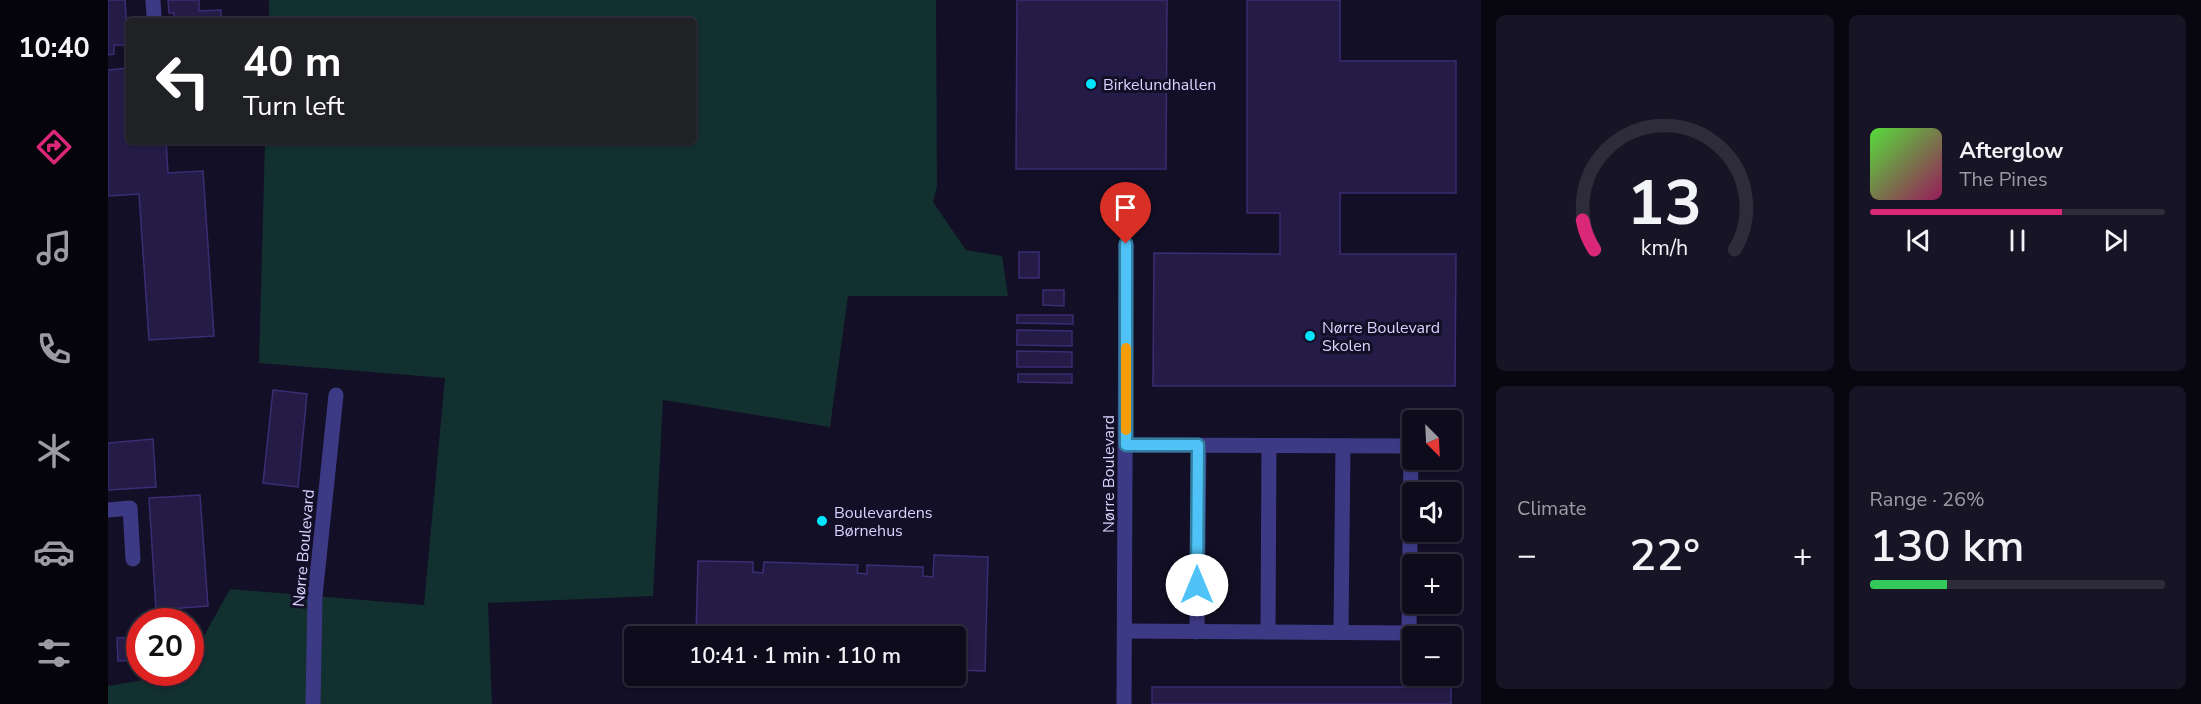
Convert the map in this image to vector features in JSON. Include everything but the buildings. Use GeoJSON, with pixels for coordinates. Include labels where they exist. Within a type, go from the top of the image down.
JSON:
{"type":"FeatureCollection","features":[{"type":"Feature","properties":{"kind":"street"},"geometry":{"type":"LineString","coordinates":[[153,0],[154,16]]}},
{"type":"Feature","properties":{"kind":"street","name":"Nørre Boulevard"},"geometry":{"type":"LineString","coordinates":[[1124,704],[1126,244]]}},
{"type":"Feature","properties":{"kind":"street","name":"Nørre Boulevard"},"geometry":{"type":"LineString","coordinates":[[314,704],[315,596],[336,395]]}},
{"type":"Feature","properties":{"kind":"street"},"geometry":{"type":"LineString","coordinates":[[1126,445],[1411,446],[1409,633],[1126,631]]}},
{"type":"Feature","properties":{"kind":"street"},"geometry":{"type":"LineString","coordinates":[[1197,632],[1198,445]]}},
{"type":"Feature","properties":{"kind":"street"},"geometry":{"type":"LineString","coordinates":[[1268,632],[1269,446]]}},
{"type":"Feature","properties":{"kind":"street"},"geometry":{"type":"LineString","coordinates":[[1341,633],[1343,446]]}},
{"type":"Feature","properties":{"kind":"street"},"geometry":{"type":"LineString","coordinates":[[108,510],[130,508],[133,558]]}},
{"type":"Feature","properties":{"kind":"green space"},"geometry":{"type":"Polygon","coordinates":[[[269,0],[936,0],[937,186],[933,202],[966,250],[1002,256],[1008,296],[848,296],[830,427],[663,400],[653,596],[488,603],[492,704],[108,704],[108,686],[126,683],[126,686],[204,686],[204,636],[230,589],[424,605],[445,378],[259,363],[265,144],[696,144],[696,18],[269,18],[269,0]]]}},
{"type":"Feature","properties":{"kind":"slow traffic"},"geometry":{"type":"LineString","coordinates":[[1126,348],[1126,430]]}},
{"type":"Feature","properties":{"kind":"place","name":"Birkelundhallen"},"geometry":{"type":"Point","coordinates":[1091,84]}},
{"type":"Feature","properties":{"kind":"place","name":"Nørre Boulevard Skolen"},"geometry":{"type":"Point","coordinates":[1310,336]}},
{"type":"Feature","properties":{"kind":"place","name":"Boulevardens Børnehus"},"geometry":{"type":"Point","coordinates":[822,521]}},
{"type":"Feature","properties":{"kind":"route"},"geometry":{"type":"LineString","coordinates":[[1126,244],[1126,445],[1198,445],[1197,585]]}}]}
